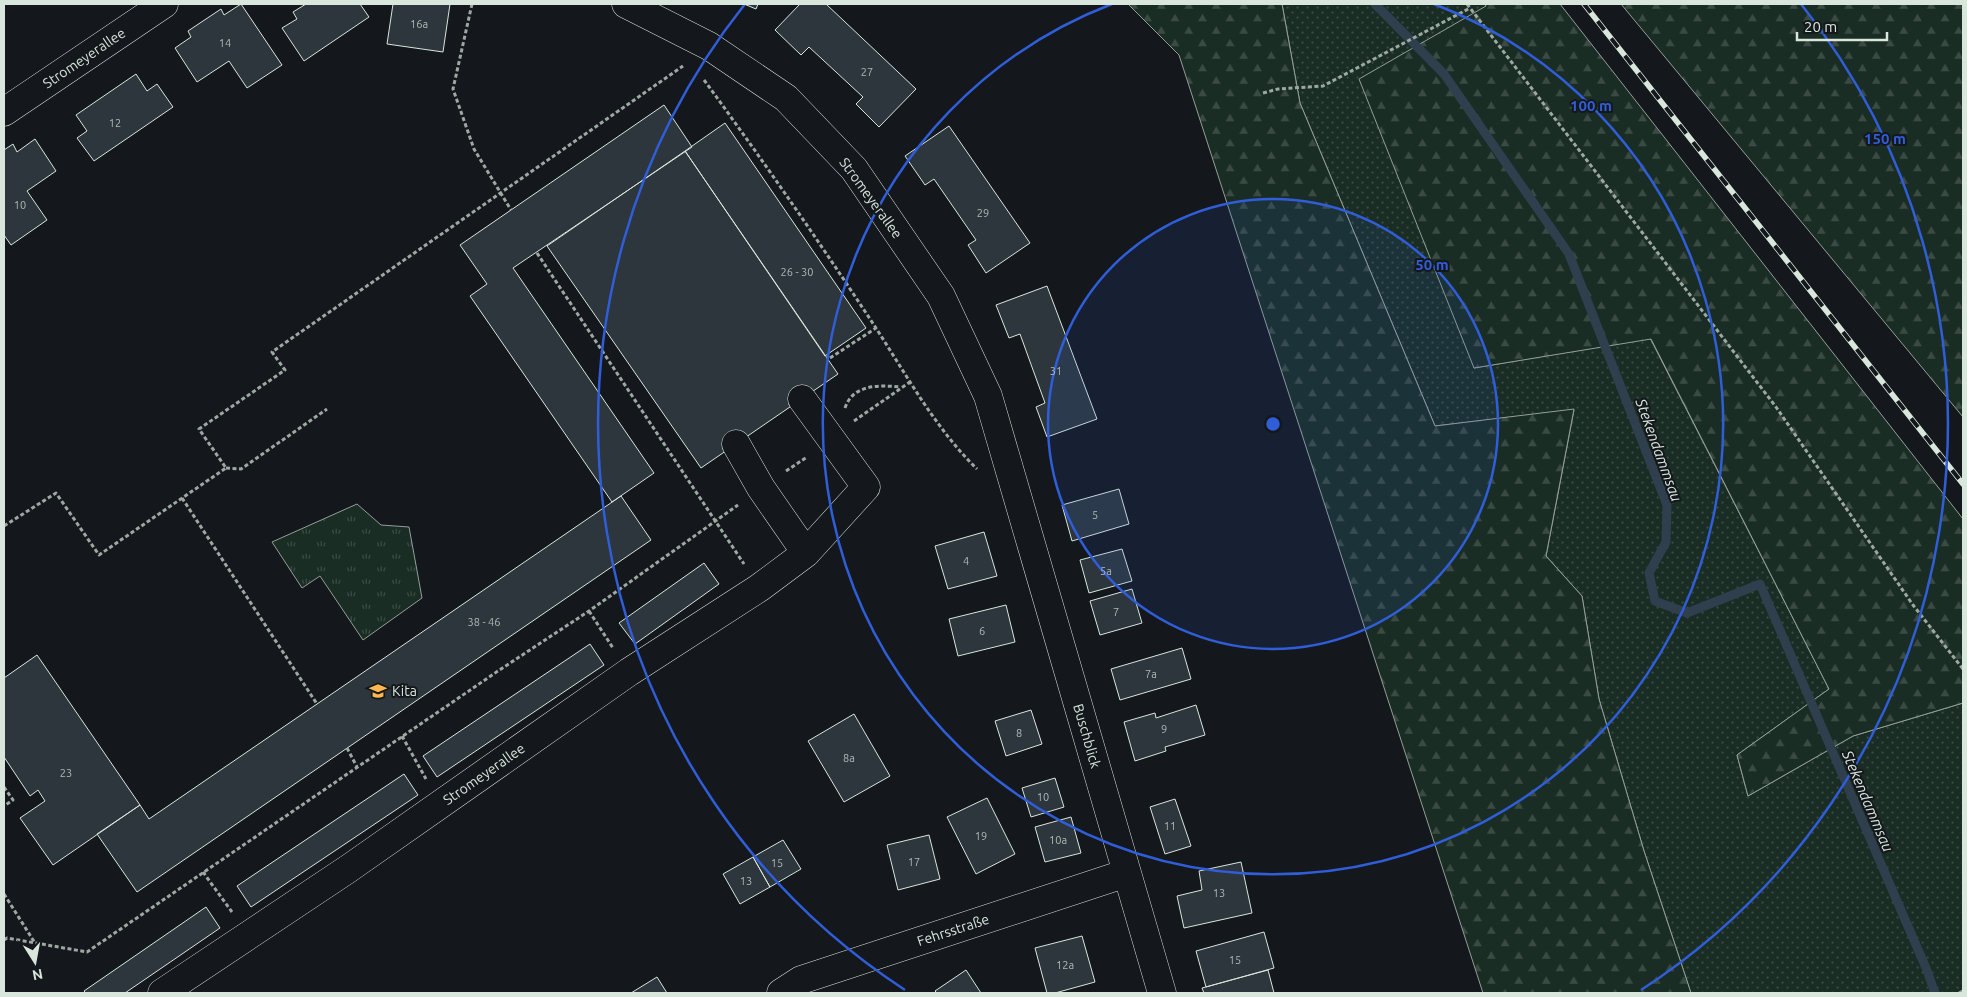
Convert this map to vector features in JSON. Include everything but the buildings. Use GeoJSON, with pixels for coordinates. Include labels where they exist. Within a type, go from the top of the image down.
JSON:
{"type":"FeatureCollection","features":[{"type":"Feature","properties":{"kind":"street","name":"Stromeyerallee"},"geometry":{"type":"LineString","coordinates":[[4,112],[164,4]]}},
{"type":"Feature","properties":{"kind":"street","name":"Stromeyerallee"},"geometry":{"type":"LineString","coordinates":[[626,4],[709,46],[786,98],[854,169],[940,296],[988,396],[1012,479]]}},
{"type":"Feature","properties":{"kind":"street","name":"Stromeyerallee"},"geometry":{"type":"LineString","coordinates":[[162,993],[249,936],[440,805],[629,672],[759,588],[806,554],[866,487],[839,434],[802,399]]}},
{"type":"Feature","properties":{"kind":"street"},"geometry":{"type":"LineString","coordinates":[[736,444],[761,488],[806,554]]}},
{"type":"Feature","properties":{"kind":"street","name":"Buschblick"},"geometry":{"type":"LineString","coordinates":[[1012,479],[1162,993]]}},
{"type":"Feature","properties":{"kind":"street","name":"Fehrsstraße"},"geometry":{"type":"LineString","coordinates":[[781,993],[801,980],[1127,873]]}},
{"type":"Feature","properties":{"kind":"path"},"geometry":{"type":"LineString","coordinates":[[472,4],[454,89],[474,150],[511,210]]}},
{"type":"Feature","properties":{"kind":"path"},"geometry":{"type":"LineString","coordinates":[[1467,4],[1776,407],[1912,605],[1963,670]]}},
{"type":"Feature","properties":{"kind":"path"},"geometry":{"type":"LineString","coordinates":[[1263,93],[1278,89],[1323,86],[1470,8]]}},
{"type":"Feature","properties":{"kind":"path"},"geometry":{"type":"LineString","coordinates":[[226,468],[199,429],[284,370],[272,352],[501,194],[709,46]]}},
{"type":"Feature","properties":{"kind":"path"},"geometry":{"type":"LineString","coordinates":[[702,77],[778,181],[910,382],[959,451],[980,471]]}},
{"type":"Feature","properties":{"kind":"path"},"geometry":{"type":"LineString","coordinates":[[537,253],[717,520],[759,588]]}},
{"type":"Feature","properties":{"kind":"path"},"geometry":{"type":"LineString","coordinates":[[830,358],[876,328]]}},
{"type":"Feature","properties":{"kind":"path"},"geometry":{"type":"LineString","coordinates":[[4,940],[7,938],[87,952],[402,736],[589,611],[910,382]]}},
{"type":"Feature","properties":{"kind":"path"},"geometry":{"type":"LineString","coordinates":[[839,434],[848,398],[862,388],[901,388]]}},
{"type":"Feature","properties":{"kind":"path"},"geometry":{"type":"LineString","coordinates":[[4,526],[56,493],[99,555],[226,468],[242,469],[328,409]]}},
{"type":"Feature","properties":{"kind":"path"},"geometry":{"type":"LineString","coordinates":[[182,498],[317,704]]}},
{"type":"Feature","properties":{"kind":"path"},"geometry":{"type":"LineString","coordinates":[[589,611],[629,672]]}},
{"type":"Feature","properties":{"kind":"path"},"geometry":{"type":"LineString","coordinates":[[402,736],[440,805]]}},
{"type":"Feature","properties":{"kind":"path"},"geometry":{"type":"LineString","coordinates":[[347,748],[358,767]]}},
{"type":"Feature","properties":{"kind":"path"},"geometry":{"type":"LineString","coordinates":[[4,787],[13,800],[4,806]]}},
{"type":"Feature","properties":{"kind":"path"},"geometry":{"type":"LineString","coordinates":[[203,872],[249,936]]}},
{"type":"Feature","properties":{"kind":"path"},"geometry":{"type":"LineString","coordinates":[[4,894],[35,943]]}},
{"type":"Feature","properties":{"kind":"green space"},"geometry":{"type":"Polygon","coordinates":[[[1128,4],[1282,4],[1300,103],[1435,426],[1574,409],[1546,556],[1582,596],[1599,699],[1644,851],[1691,993],[1483,993],[1179,55],[1128,4]]]}},
{"type":"Feature","properties":{"kind":"green space"},"geometry":{"type":"Polygon","coordinates":[[[1282,4],[1485,4],[1474,368],[1650,338],[1829,689],[1737,755],[1748,796],[1853,736],[1963,703],[1963,993],[1691,993],[1644,851],[1599,699],[1582,596],[1546,556],[1574,410],[1435,426],[1300,103],[1282,4]]]}},
{"type":"Feature","properties":{"kind":"green space"},"geometry":{"type":"Polygon","coordinates":[[[1485,4],[1560,4],[1963,519],[1963,703],[1853,736],[1748,796],[1737,755],[1829,689],[1651,339],[1474,368],[1359,79],[1486,6],[1485,4]]]}},
{"type":"Feature","properties":{"kind":"green space"},"geometry":{"type":"Polygon","coordinates":[[[1621,4],[1963,4],[1963,417],[1621,4]]]}},
{"type":"Feature","properties":{"kind":"green space"},"geometry":{"type":"Polygon","coordinates":[[[357,504],[381,525],[409,527],[422,598],[363,640],[320,576],[302,588],[272,542],[357,504]]]}},
{"type":"Feature","properties":{"kind":"waterway","name":"Stekendammsau"},"geometry":{"type":"LineString","coordinates":[[1375,4],[1444,74],[1569,254],[1667,505],[1666,542],[1649,573],[1655,601],[1687,613],[1760,584],[1926,968],[1935,993]]}},
{"type":"Feature","properties":{"kind":"railway"},"geometry":{"type":"LineString","coordinates":[[1584,4],[1963,484]]}},
{"type":"Feature","properties":{"kind":"place","name":"Kita"},"geometry":{"type":"Point","coordinates":[378,691]}}]}
